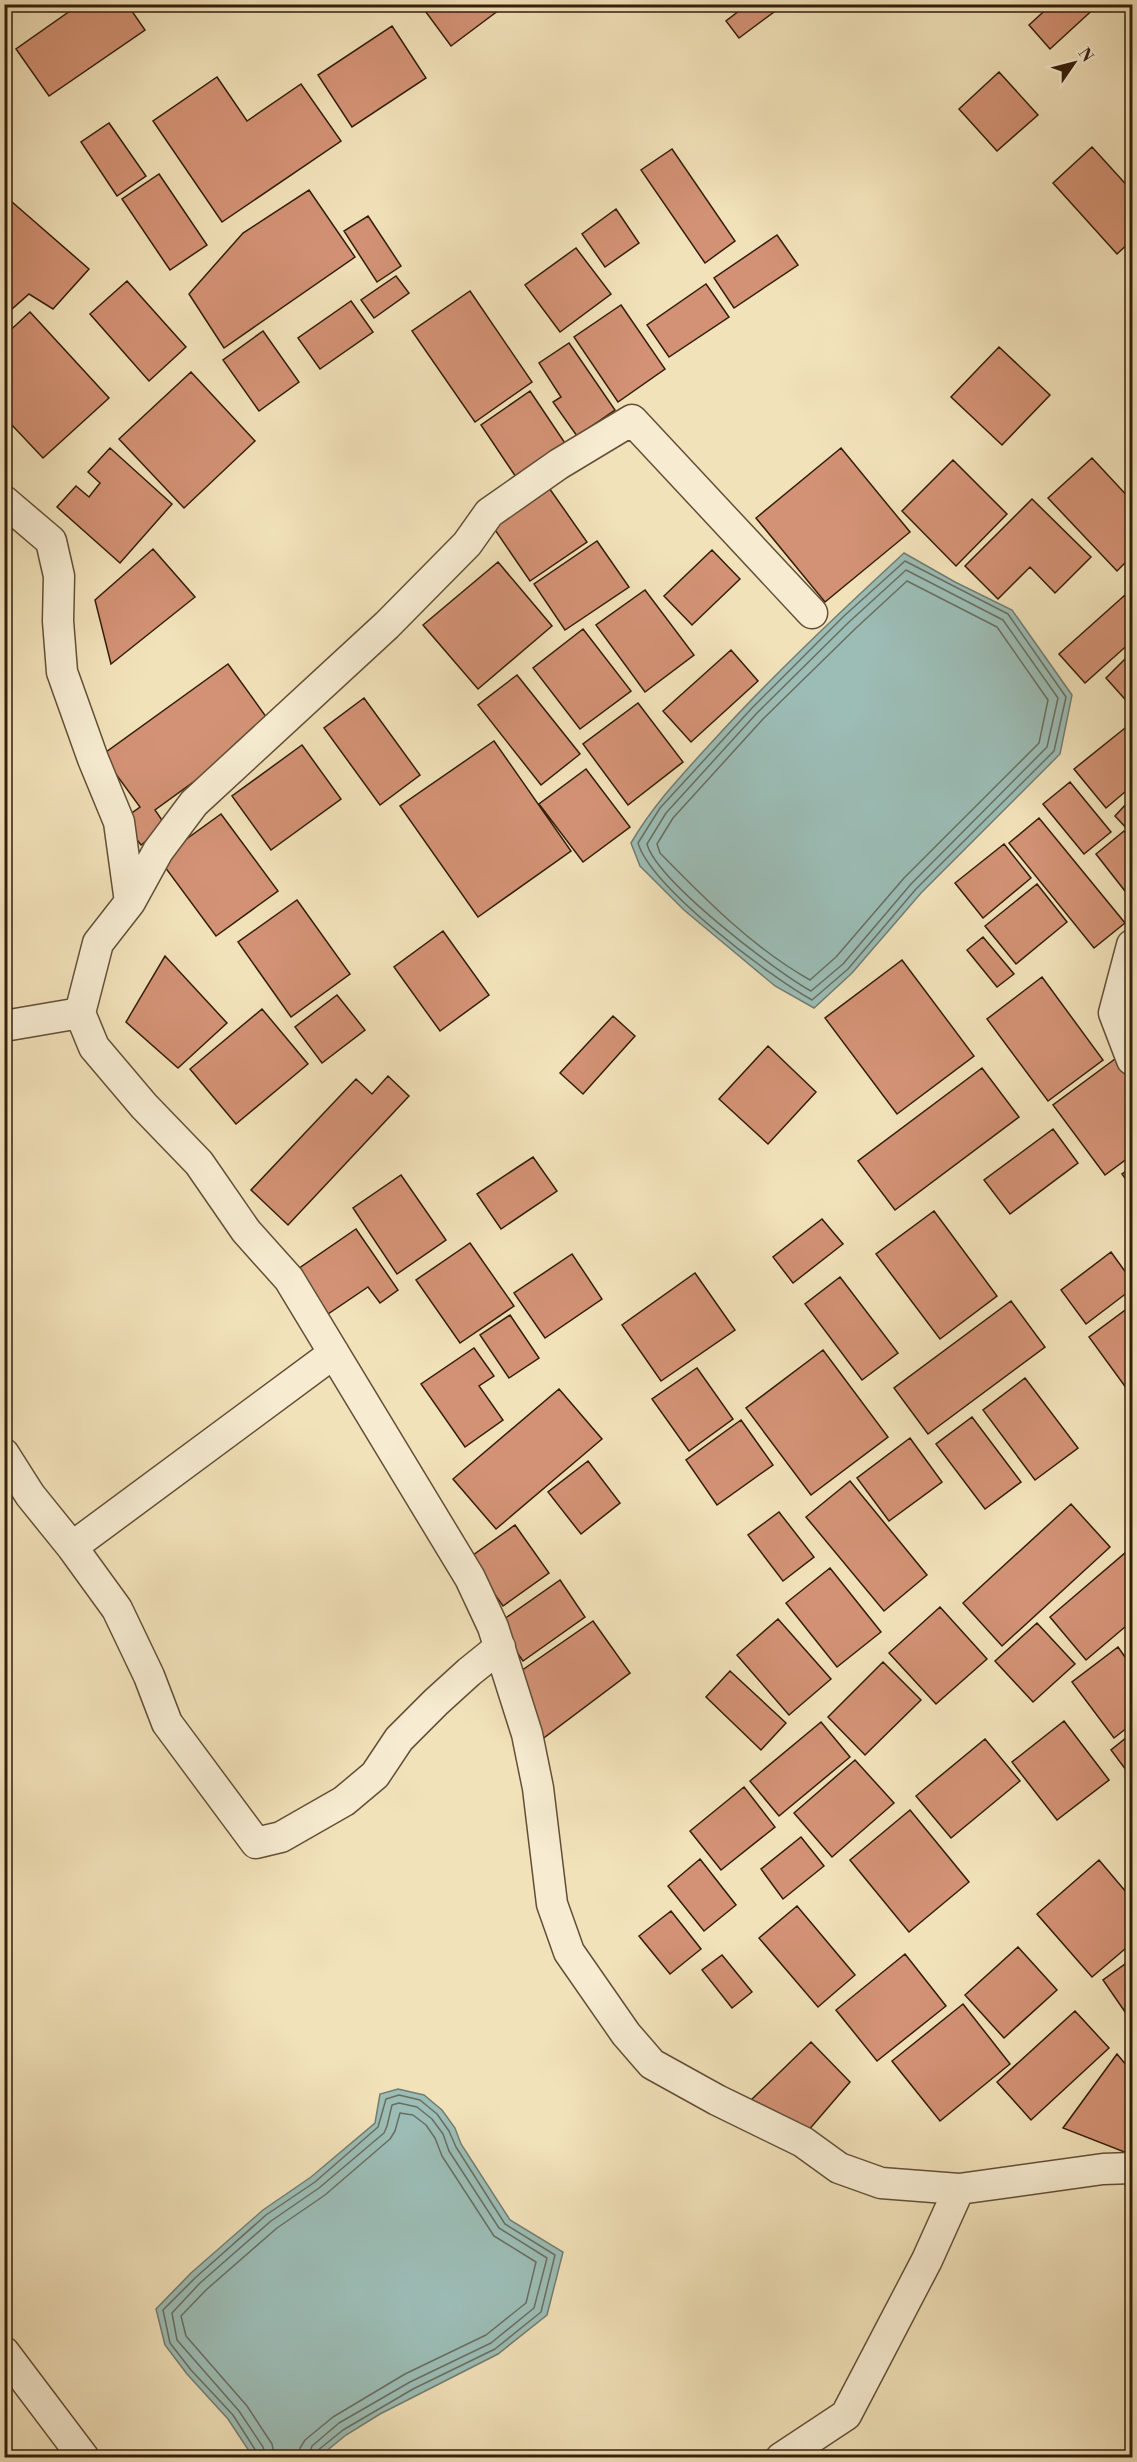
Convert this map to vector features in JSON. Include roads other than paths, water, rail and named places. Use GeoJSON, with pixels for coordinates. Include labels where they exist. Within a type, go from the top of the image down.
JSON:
{"type":"FeatureCollection","features":[{"type":"Feature","properties":{"kind":"street"},"geometry":{"type":"LineString","coordinates":[[812,613],[632,420],[559,464],[489,513],[467,544],[387,625],[194,803],[158,850],[130,902],[98,943],[80,1013],[94,1047],[144,1106],[199,1163],[246,1231],[289,1279],[470,1578],[500,1647],[530,1745],[538,1788],[552,1904],[569,1952],[626,2034],[652,2064],[717,2100],[803,2142],[838,2168],[881,2183],[959,2189],[1103,2169],[1132,2168]]}},
{"type":"Feature","properties":{"kind":"street"},"geometry":{"type":"LineString","coordinates":[[4,501],[51,541],[59,576],[58,621],[62,672],[118,822],[130,902]]}},
{"type":"Feature","properties":{"kind":"street"},"geometry":{"type":"LineString","coordinates":[[1132,945],[1114,1013],[1132,1060]]}},
{"type":"Feature","properties":{"kind":"street"},"geometry":{"type":"LineString","coordinates":[[4,1026],[80,1013]]}},
{"type":"Feature","properties":{"kind":"street"},"geometry":{"type":"LineString","coordinates":[[72,1547],[334,1353]]}},
{"type":"Feature","properties":{"kind":"street"},"geometry":{"type":"LineString","coordinates":[[4,1454],[30,1495],[72,1547],[117,1609],[149,1676],[167,1723],[256,1843],[281,1837],[344,1801],[375,1775],[399,1739],[436,1702],[500,1647]]}},
{"type":"Feature","properties":{"kind":"street"},"geometry":{"type":"LineString","coordinates":[[781,2457],[846,2415],[927,2260],[959,2189]]}},
{"type":"Feature","properties":{"kind":"street"},"geometry":{"type":"LineString","coordinates":[[4,2352],[84,2457]]}},
{"type":"Feature","properties":{"kind":"water"},"geometry":{"type":"Polygon","coordinates":[[[904,553],[955,582],[1012,610],[1072,695],[1060,754],[921,893],[852,973],[814,1008],[775,986],[684,910],[640,866],[631,843],[668,791],[734,718],[904,553]]]}},
{"type":"Feature","properties":{"kind":"water"},"geometry":{"type":"Polygon","coordinates":[[[398,2089],[424,2095],[442,2110],[510,2220],[563,2252],[547,2315],[498,2354],[380,2414],[346,2435],[319,2457],[253,2457],[228,2419],[187,2374],[165,2345],[156,2309],[191,2273],[263,2210],[311,2177],[375,2123],[380,2094],[398,2089]]]}}]}
